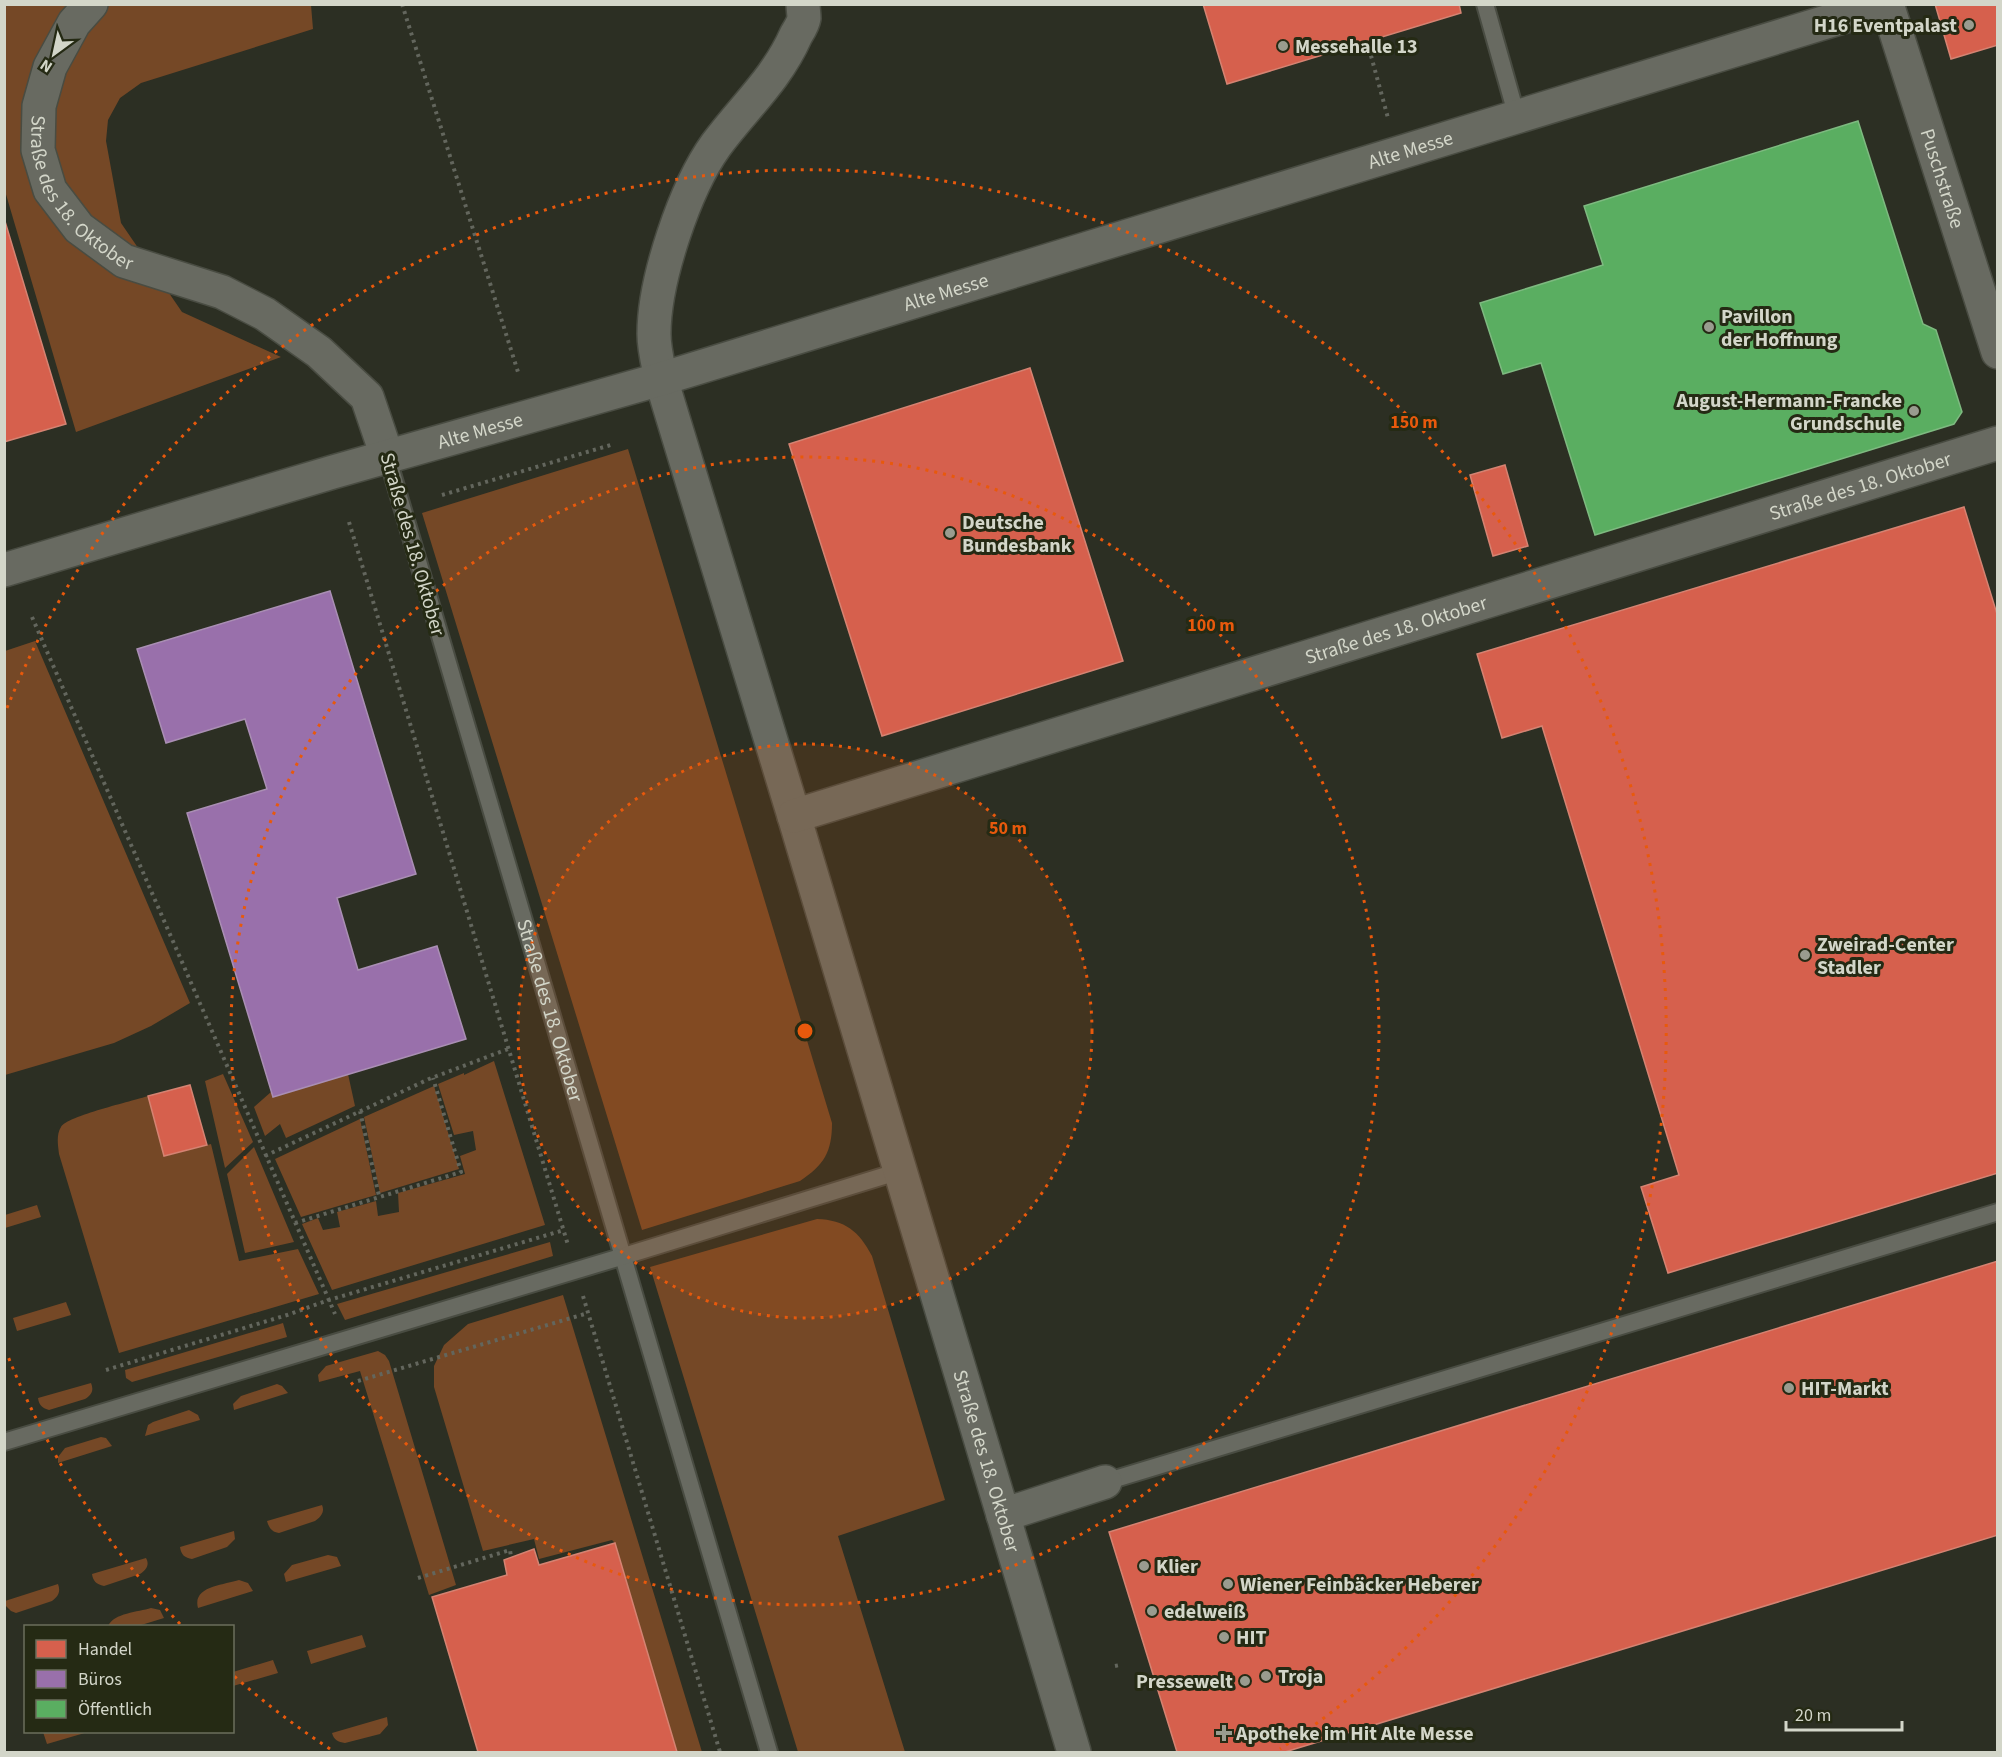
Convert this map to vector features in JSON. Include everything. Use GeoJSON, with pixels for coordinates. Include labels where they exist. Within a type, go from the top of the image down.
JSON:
{"type":"FeatureCollection","features":[{"type":"Feature","properties":{"kind":"street","name":"Straße des 18. Oktober"},"geometry":{"type":"LineString","coordinates":[[91,4],[74,23],[50,67],[39,106],[38,150],[50,190],[80,228],[124,261],[222,292],[265,314],[319,352],[367,397],[387,456]]}},
{"type":"Feature","properties":{"kind":"street","name":"Straße des 18. Oktober"},"geometry":{"type":"LineString","coordinates":[[803,4],[804,18],[790,49],[771,79],[715,146],[696,180],[678,224],[659,288],[654,334],[661,379],[1074,1752]]}},
{"type":"Feature","properties":{"kind":"street","name":"Alte Messe"},"geometry":{"type":"LineString","coordinates":[[4,570],[387,456],[661,379],[1886,4]]}},
{"type":"Feature","properties":{"kind":"street","name":"Puschstraße"},"geometry":{"type":"LineString","coordinates":[[1886,4],[1998,352]]}},
{"type":"Feature","properties":{"kind":"street","name":"Straße des 18. Oktober"},"geometry":{"type":"LineString","coordinates":[[794,816],[1998,443]]}},
{"type":"Feature","properties":{"kind":"street"},"geometry":{"type":"LineString","coordinates":[[1003,1515],[1104,1482]]}},
{"type":"Feature","properties":{"kind":"lane"},"geometry":{"type":"LineString","coordinates":[[1485,4],[1517,117]]}},
{"type":"Feature","properties":{"kind":"lane","name":"Straße des 18. Oktober"},"geometry":{"type":"LineString","coordinates":[[387,456],[769,1752]]}},
{"type":"Feature","properties":{"kind":"lane"},"geometry":{"type":"LineString","coordinates":[[4,1442],[900,1171]]}},
{"type":"Feature","properties":{"kind":"lane"},"geometry":{"type":"LineString","coordinates":[[1104,1482],[1998,1212]]}},
{"type":"Feature","properties":{"kind":"path"},"geometry":{"type":"LineString","coordinates":[[402,4],[518,372]]}},
{"type":"Feature","properties":{"kind":"path"},"geometry":{"type":"LineString","coordinates":[[1367,41],[1397,154]]}},
{"type":"Feature","properties":{"kind":"path"},"geometry":{"type":"LineString","coordinates":[[442,495],[614,444]]}},
{"type":"Feature","properties":{"kind":"path"},"geometry":{"type":"LineString","coordinates":[[349,522],[720,1752]]}},
{"type":"Feature","properties":{"kind":"path"},"geometry":{"type":"LineString","coordinates":[[32,617],[265,1156],[347,1339]]}},
{"type":"Feature","properties":{"kind":"path"},"geometry":{"type":"LineString","coordinates":[[265,1156],[433,1078],[508,1049]]}},
{"type":"Feature","properties":{"kind":"path"},"geometry":{"type":"LineString","coordinates":[[295,1223],[461,1172],[433,1078]]}},
{"type":"Feature","properties":{"kind":"path"},"geometry":{"type":"LineString","coordinates":[[360,1111],[379,1196]]}},
{"type":"Feature","properties":{"kind":"path"},"geometry":{"type":"LineString","coordinates":[[106,1370],[564,1230]]}},
{"type":"Feature","properties":{"kind":"path"},"geometry":{"type":"LineString","coordinates":[[358,1381],[588,1313]]}},
{"type":"Feature","properties":{"kind":"path"},"geometry":{"type":"LineString","coordinates":[[418,1578],[510,1550],[511,1557]]}},
{"type":"Feature","properties":{"kind":"shaded area"},"geometry":{"type":"Polygon","coordinates":[[[4,5],[311,5],[313,29],[141,83],[120,98],[108,120],[106,141],[121,223],[182,312],[281,357],[76,432],[5,191],[4,5]]]}},
{"type":"Feature","properties":{"kind":"shaded area"},"geometry":{"type":"Polygon","coordinates":[[[628,449],[832,1123],[832,1133],[825,1157],[800,1181],[642,1230],[422,513],[628,449]]]}},
{"type":"Feature","properties":{"kind":"shaded area"},"geometry":{"type":"Polygon","coordinates":[[[35,641],[190,1003],[151,1026],[114,1043],[5,1075],[5,651],[35,641]]]}},
{"type":"Feature","properties":{"kind":"shaded area"},"geometry":{"type":"Polygon","coordinates":[[[494,1061],[545,1225],[332,1290],[302,1224],[318,1218],[323,1230],[340,1227],[337,1212],[376,1201],[378,1216],[399,1212],[398,1193],[465,1174],[460,1156],[476,1150],[473,1131],[454,1135],[438,1084],[494,1061]]]}},
{"type":"Feature","properties":{"kind":"shaded area"},"geometry":{"type":"Polygon","coordinates":[[[223,1074],[253,1142],[225,1168],[205,1081],[223,1074]]]}},
{"type":"Feature","properties":{"kind":"shaded area"},"geometry":{"type":"Polygon","coordinates":[[[348,1074],[355,1106],[286,1138],[280,1124],[265,1136],[254,1107],[271,1092],[273,1097],[348,1074]]]}},
{"type":"Feature","properties":{"kind":"shaded area"},"geometry":{"type":"Polygon","coordinates":[[[434,1086],[459,1169],[380,1193],[364,1117],[434,1086]]]}},
{"type":"Feature","properties":{"kind":"shaded area"},"geometry":{"type":"Polygon","coordinates":[[[148,1096],[165,1156],[211,1144],[239,1261],[298,1249],[319,1294],[119,1353],[59,1154],[58,1137],[61,1127],[75,1118],[148,1096]]]}},
{"type":"Feature","properties":{"kind":"shaded area"},"geometry":{"type":"Polygon","coordinates":[[[360,1119],[376,1195],[301,1217],[275,1159],[360,1119]]]}},
{"type":"Feature","properties":{"kind":"shaded area"},"geometry":{"type":"Polygon","coordinates":[[[254,1147],[294,1242],[245,1253],[227,1174],[254,1147]]]}},
{"type":"Feature","properties":{"kind":"shaded area"},"geometry":{"type":"Polygon","coordinates":[[[37,1205],[41,1217],[5,1228],[5,1215],[37,1205]]]}},
{"type":"Feature","properties":{"kind":"shaded area"},"geometry":{"type":"Polygon","coordinates":[[[817,1219],[836,1222],[850,1228],[862,1240],[872,1256],[945,1500],[838,1536],[905,1752],[798,1752],[650,1267],[817,1219]]]}},
{"type":"Feature","properties":{"kind":"shaded area"},"geometry":{"type":"Polygon","coordinates":[[[550,1242],[553,1256],[345,1320],[337,1304],[550,1242]]]}},
{"type":"Feature","properties":{"kind":"shaded area"},"geometry":{"type":"Polygon","coordinates":[[[563,1295],[702,1752],[677,1752],[615,1543],[612,1540],[539,1559],[534,1539],[483,1551],[434,1387],[434,1366],[444,1345],[468,1324],[563,1295]]]}},
{"type":"Feature","properties":{"kind":"shaded area"},"geometry":{"type":"Polygon","coordinates":[[[66,1302],[71,1315],[17,1331],[13,1318],[66,1302]]]}},
{"type":"Feature","properties":{"kind":"shaded area"},"geometry":{"type":"Polygon","coordinates":[[[283,1323],[287,1337],[132,1382],[126,1378],[125,1370],[283,1323]]]}},
{"type":"Feature","properties":{"kind":"shaded area"},"geometry":{"type":"Polygon","coordinates":[[[378,1351],[389,1361],[456,1585],[429,1595],[360,1371],[319,1382],[318,1375],[326,1366],[378,1351]]]}},
{"type":"Feature","properties":{"kind":"shaded area"},"geometry":{"type":"Polygon","coordinates":[[[91,1383],[92,1392],[85,1399],[49,1410],[39,1403],[38,1398],[91,1383]]]}},
{"type":"Feature","properties":{"kind":"shaded area"},"geometry":{"type":"Polygon","coordinates":[[[277,1384],[288,1393],[234,1410],[233,1404],[241,1396],[277,1384]]]}},
{"type":"Feature","properties":{"kind":"shaded area"},"geometry":{"type":"Polygon","coordinates":[[[189,1410],[198,1415],[200,1420],[145,1436],[148,1425],[153,1422],[189,1410]]]}},
{"type":"Feature","properties":{"kind":"shaded area"},"geometry":{"type":"Polygon","coordinates":[[[101,1437],[106,1438],[112,1446],[58,1463],[58,1457],[65,1448],[101,1437]]]}},
{"type":"Feature","properties":{"kind":"shaded area"},"geometry":{"type":"Polygon","coordinates":[[[322,1505],[322,1514],[315,1521],[279,1533],[271,1529],[267,1521],[322,1505]]]}},
{"type":"Feature","properties":{"kind":"shaded area"},"geometry":{"type":"Polygon","coordinates":[[[234,1531],[235,1539],[227,1547],[192,1559],[185,1557],[181,1552],[180,1547],[234,1531]]]}},
{"type":"Feature","properties":{"kind":"shaded area"},"geometry":{"type":"Polygon","coordinates":[[[328,1555],[337,1557],[341,1566],[286,1582],[284,1574],[292,1565],[328,1555]]]}},
{"type":"Feature","properties":{"kind":"shaded area"},"geometry":{"type":"Polygon","coordinates":[[[146,1558],[147,1567],[140,1574],[104,1586],[93,1579],[92,1574],[146,1558]]]}},
{"type":"Feature","properties":{"kind":"shaded area"},"geometry":{"type":"Polygon","coordinates":[[[239,1580],[248,1583],[253,1591],[198,1608],[197,1601],[204,1591],[239,1580]]]}},
{"type":"Feature","properties":{"kind":"shaded area"},"geometry":{"type":"Polygon","coordinates":[[[58,1584],[58,1594],[52,1601],[16,1613],[5,1605],[5,1601],[58,1584]]]}},
{"type":"Feature","properties":{"kind":"shaded area"},"geometry":{"type":"Polygon","coordinates":[[[151,1608],[160,1610],[164,1618],[141,1625],[109,1625],[115,1618],[151,1608]]]}},
{"type":"Feature","properties":{"kind":"shaded area"},"geometry":{"type":"Polygon","coordinates":[[[362,1635],[366,1647],[311,1664],[307,1651],[362,1635]]]}},
{"type":"Feature","properties":{"kind":"shaded area"},"geometry":{"type":"Polygon","coordinates":[[[273,1660],[278,1673],[234,1686],[234,1672],[273,1660]]]}},
{"type":"Feature","properties":{"kind":"shaded area"},"geometry":{"type":"Polygon","coordinates":[[[387,1717],[388,1725],[380,1734],[345,1743],[337,1740],[332,1733],[387,1717]]]}},
{"type":"Feature","properties":{"kind":"shaded area"},"geometry":{"type":"Polygon","coordinates":[[[43,1733],[85,1733],[47,1744],[43,1733]]]}},
{"type":"Feature","properties":{"kind":"building: Handel","name":"Messehalle 13"},"geometry":{"type":"Polygon","coordinates":[[[1203,4],[1459,4],[1461,13],[1227,84],[1203,4]]]}},
{"type":"Feature","properties":{"kind":"building: Handel","name":"H16 Eventpalast"},"geometry":{"type":"Polygon","coordinates":[[[1935,4],[1998,4],[1998,45],[1951,59],[1935,4]]]}},
{"type":"Feature","properties":{"kind":"building: Handel"},"geometry":{"type":"Polygon","coordinates":[[[4,218],[66,424],[4,442],[4,218]]]}},
{"type":"Feature","properties":{"kind":"building: Handel","name":"Deutsche Bundesbank"},"geometry":{"type":"Polygon","coordinates":[[[1030,368],[1123,661],[882,736],[789,444],[1030,368]]]}},
{"type":"Feature","properties":{"kind":"building: Handel"},"geometry":{"type":"Polygon","coordinates":[[[1505,465],[1528,546],[1493,556],[1470,475],[1505,465]]]}},
{"type":"Feature","properties":{"kind":"building: Handel","name":"Zweirad-Center Stadler"},"geometry":{"type":"Polygon","coordinates":[[[1964,507],[1998,617],[1998,1173],[1668,1273],[1641,1187],[1679,1175],[1542,726],[1502,738],[1477,654],[1964,507]]]}},
{"type":"Feature","properties":{"kind":"building: Handel"},"geometry":{"type":"Polygon","coordinates":[[[190,1085],[207,1145],[164,1156],[148,1096],[190,1085]]]}},
{"type":"Feature","properties":{"kind":"building: Handel","name":"HIT-Markt"},"geometry":{"type":"Polygon","coordinates":[[[1998,1261],[1998,1535],[1285,1752],[1177,1752],[1109,1532],[1998,1261]]]}},
{"type":"Feature","properties":{"kind":"building: Handel"},"geometry":{"type":"Polygon","coordinates":[[[615,1543],[677,1752],[478,1752],[432,1597],[507,1575],[504,1560],[534,1549],[539,1565],[615,1543]]]}},
{"type":"Feature","properties":{"kind":"building: Büros"},"geometry":{"type":"Polygon","coordinates":[[[330,591],[416,874],[337,898],[358,970],[437,946],[466,1039],[273,1097],[187,813],[267,789],[245,719],[166,743],[137,649],[330,591]]]}},
{"type":"Feature","properties":{"kind":"building: Öffentlich","name":"Pavillon der Hoffnung"},"geometry":{"type":"Polygon","coordinates":[[[1858,121],[1923,324],[1936,330],[1962,412],[1954,424],[1595,535],[1541,363],[1503,374],[1480,303],[1603,265],[1584,206],[1858,121]]]}},
{"type":"Feature","properties":{"kind":"place","name":"H16 Eventpalast"},"geometry":{"type":"Point","coordinates":[1969,25]}},
{"type":"Feature","properties":{"kind":"place","name":"Messehalle 13"},"geometry":{"type":"Point","coordinates":[1283,46]}},
{"type":"Feature","properties":{"kind":"place","name":"Pavillon der Hoffnung"},"geometry":{"type":"Point","coordinates":[1709,327]}},
{"type":"Feature","properties":{"kind":"place","name":"August-Hermann-Francke Grundschule"},"geometry":{"type":"Point","coordinates":[1914,411]}},
{"type":"Feature","properties":{"kind":"place","name":"Deutsche Bundesbank"},"geometry":{"type":"Point","coordinates":[950,533]}},
{"type":"Feature","properties":{"kind":"place","name":"Zweirad-Center Stadler"},"geometry":{"type":"Point","coordinates":[1805,955]}},
{"type":"Feature","properties":{"kind":"place","name":"HIT-Markt"},"geometry":{"type":"Point","coordinates":[1789,1388]}},
{"type":"Feature","properties":{"kind":"place","name":"Klier"},"geometry":{"type":"Point","coordinates":[1144,1566]}},
{"type":"Feature","properties":{"kind":"place","name":"Wiener Feinbäcker Heberer"},"geometry":{"type":"Point","coordinates":[1228,1584]}},
{"type":"Feature","properties":{"kind":"place","name":"edelweiß"},"geometry":{"type":"Point","coordinates":[1152,1611]}},
{"type":"Feature","properties":{"kind":"place","name":"HIT"},"geometry":{"type":"Point","coordinates":[1224,1637]}},
{"type":"Feature","properties":{"kind":"place","name":"Troja"},"geometry":{"type":"Point","coordinates":[1266,1676]}},
{"type":"Feature","properties":{"kind":"place","name":"Pressewelt"},"geometry":{"type":"Point","coordinates":[1245,1681]}},
{"type":"Feature","properties":{"kind":"place","name":"Apotheke im Hit Alte Messe"},"geometry":{"type":"Point","coordinates":[1224,1733]}}]}
